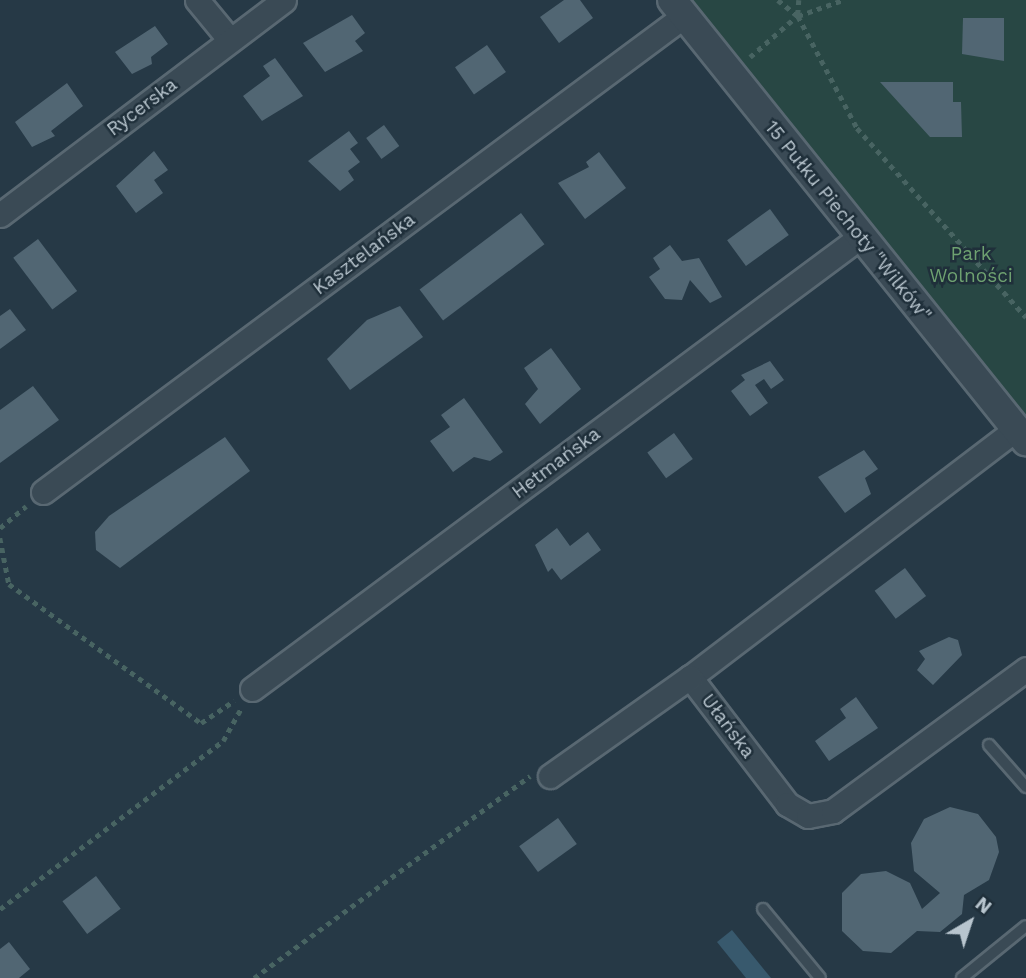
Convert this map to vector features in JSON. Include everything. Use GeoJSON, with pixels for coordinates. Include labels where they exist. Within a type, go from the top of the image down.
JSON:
{"type":"FeatureCollection","features":[{"type":"Feature","properties":{"kind":"street"},"geometry":{"type":"LineString","coordinates":[[197,0],[230,40]]}},
{"type":"Feature","properties":{"kind":"street","name":"Rycerska"},"geometry":{"type":"LineString","coordinates":[[0,215],[284,0]]}},
{"type":"Feature","properties":{"kind":"street","name":"15 Pułku Piechoty \"Wilków\""},"geometry":{"type":"LineString","coordinates":[[678,8],[1021,435]]}},
{"type":"Feature","properties":{"kind":"street","name":"Kasztelańska"},"geometry":{"type":"LineString","coordinates":[[43,492],[678,8]]}},
{"type":"Feature","properties":{"kind":"street","name":"Hetmańska"},"geometry":{"type":"LineString","coordinates":[[252,689],[860,237]]}},
{"type":"Feature","properties":{"kind":"street","name":"Ułańska"},"geometry":{"type":"LineString","coordinates":[[1021,435],[690,677],[787,804],[808,816],[833,811],[1026,669]]}},
{"type":"Feature","properties":{"kind":"street"},"geometry":{"type":"LineString","coordinates":[[542,775],[690,677]]}},
{"type":"Feature","properties":{"kind":"lane"},"geometry":{"type":"LineString","coordinates":[[989,746],[1026,787]]}},
{"type":"Feature","properties":{"kind":"lane"},"geometry":{"type":"LineString","coordinates":[[763,909],[820,978]]}},
{"type":"Feature","properties":{"kind":"lane"},"geometry":{"type":"LineString","coordinates":[[962,978],[1026,926]]}},
{"type":"Feature","properties":{"kind":"path"},"geometry":{"type":"LineString","coordinates":[[778,0],[798,16],[857,128],[1026,317]]}},
{"type":"Feature","properties":{"kind":"path"},"geometry":{"type":"LineString","coordinates":[[797,0],[798,16]]}},
{"type":"Feature","properties":{"kind":"path"},"geometry":{"type":"LineString","coordinates":[[753,57],[798,16],[843,0]]}},
{"type":"Feature","properties":{"kind":"path"},"geometry":{"type":"LineString","coordinates":[[0,528],[43,492]]}},
{"type":"Feature","properties":{"kind":"path"},"geometry":{"type":"LineString","coordinates":[[0,538],[9,584],[201,723],[252,689]]}},
{"type":"Feature","properties":{"kind":"path"},"geometry":{"type":"LineString","coordinates":[[0,909],[222,741],[252,689]]}},
{"type":"Feature","properties":{"kind":"path"},"geometry":{"type":"LineString","coordinates":[[254,978],[542,775]]}},
{"type":"Feature","properties":{"kind":"green space","name":"Park Wolności"},"geometry":{"type":"Polygon","coordinates":[[[688,0],[1026,0],[1026,421],[688,0]]]}},
{"type":"Feature","properties":{"kind":"water"},"geometry":{"type":"Polygon","coordinates":[[[732,930],[771,978],[746,978],[717,942],[732,930]]]}},
{"type":"Feature","properties":{"kind":"building"},"geometry":{"type":"Polygon","coordinates":[[[564,0],[580,0],[593,18],[559,43],[540,17],[564,0]]]}},
{"type":"Feature","properties":{"kind":"building"},"geometry":{"type":"Polygon","coordinates":[[[352,15],[365,33],[355,41],[363,51],[325,72],[303,43],[352,15]]]}},
{"type":"Feature","properties":{"kind":"building"},"geometry":{"type":"Polygon","coordinates":[[[963,18],[1004,18],[1004,61],[962,54],[963,18]]]}},
{"type":"Feature","properties":{"kind":"building"},"geometry":{"type":"Polygon","coordinates":[[[155,26],[168,44],[151,57],[152,64],[132,74],[115,52],[155,26]]]}},
{"type":"Feature","properties":{"kind":"building"},"geometry":{"type":"Polygon","coordinates":[[[487,45],[506,72],[474,94],[455,67],[487,45]]]}},
{"type":"Feature","properties":{"kind":"building"},"geometry":{"type":"Polygon","coordinates":[[[275,58],[303,96],[262,121],[243,96],[270,76],[263,66],[275,58]]]}},
{"type":"Feature","properties":{"kind":"building"},"geometry":{"type":"Polygon","coordinates":[[[880,82],[953,82],[953,102],[961,102],[962,137],[930,137],[880,82]]]}},
{"type":"Feature","properties":{"kind":"building"},"geometry":{"type":"Polygon","coordinates":[[[67,83],[83,106],[51,131],[55,136],[32,147],[15,122],[67,83]]]}},
{"type":"Feature","properties":{"kind":"building"},"geometry":{"type":"Polygon","coordinates":[[[384,125],[399,146],[381,159],[366,138],[384,125]]]}},
{"type":"Feature","properties":{"kind":"building"},"geometry":{"type":"Polygon","coordinates":[[[349,131],[358,143],[350,149],[360,162],[348,171],[354,180],[340,191],[308,161],[349,131]]]}},
{"type":"Feature","properties":{"kind":"building"},"geometry":{"type":"Polygon","coordinates":[[[154,151],[168,170],[154,180],[163,193],[136,213],[116,186],[154,151]]]}},
{"type":"Feature","properties":{"kind":"building"},"geometry":{"type":"Polygon","coordinates":[[[599,152],[626,188],[585,219],[558,183],[589,167],[586,162],[599,152]]]}},
{"type":"Feature","properties":{"kind":"building"},"geometry":{"type":"Polygon","coordinates":[[[770,209],[789,235],[746,266],[727,240],[770,209]]]}},
{"type":"Feature","properties":{"kind":"building"},"geometry":{"type":"Polygon","coordinates":[[[521,213],[544,244],[443,321],[420,289],[521,213]]]}},
{"type":"Feature","properties":{"kind":"building"},"geometry":{"type":"Polygon","coordinates":[[[38,239],[77,291],[52,310],[13,258],[38,239]]]}},
{"type":"Feature","properties":{"kind":"building"},"geometry":{"type":"Polygon","coordinates":[[[670,245],[682,261],[699,258],[722,297],[710,303],[690,280],[682,300],[665,299],[649,277],[660,269],[653,258],[670,245]]]}},
{"type":"Feature","properties":{"kind":"building"},"geometry":{"type":"Polygon","coordinates":[[[400,306],[423,337],[350,390],[327,359],[367,320],[400,306]]]}},
{"type":"Feature","properties":{"kind":"building"},"geometry":{"type":"Polygon","coordinates":[[[10,309],[26,330],[0,349],[0,316],[10,309]]]}},
{"type":"Feature","properties":{"kind":"building"},"geometry":{"type":"Polygon","coordinates":[[[551,348],[581,389],[540,424],[525,404],[538,389],[524,368],[551,348]]]}},
{"type":"Feature","properties":{"kind":"building"},"geometry":{"type":"Polygon","coordinates":[[[770,361],[784,380],[771,389],[764,379],[755,385],[768,403],[750,416],[731,391],[745,380],[741,375],[770,361]]]}},
{"type":"Feature","properties":{"kind":"building"},"geometry":{"type":"Polygon","coordinates":[[[33,386],[59,420],[0,463],[0,410],[33,386]]]}},
{"type":"Feature","properties":{"kind":"building"},"geometry":{"type":"Polygon","coordinates":[[[464,398],[503,452],[490,461],[474,457],[453,472],[430,441],[450,427],[441,415],[464,398]]]}},
{"type":"Feature","properties":{"kind":"building"},"geometry":{"type":"Polygon","coordinates":[[[674,433],[693,459],[666,478],[647,452],[674,433]]]}},
{"type":"Feature","properties":{"kind":"building"},"geometry":{"type":"Polygon","coordinates":[[[225,437],[250,471],[120,568],[96,550],[95,532],[109,516],[225,437]]]}},
{"type":"Feature","properties":{"kind":"building"},"geometry":{"type":"Polygon","coordinates":[[[864,450],[878,469],[865,478],[871,494],[845,513],[818,477],[864,450]]]}},
{"type":"Feature","properties":{"kind":"building"},"geometry":{"type":"Polygon","coordinates":[[[557,528],[570,546],[588,532],[601,550],[561,580],[552,568],[548,572],[535,545],[557,528]]]}},
{"type":"Feature","properties":{"kind":"building"},"geometry":{"type":"Polygon","coordinates":[[[905,568],[926,596],[896,619],[875,591],[905,568]]]}},
{"type":"Feature","properties":{"kind":"building"},"geometry":{"type":"Polygon","coordinates":[[[949,637],[958,640],[962,655],[933,685],[917,670],[925,659],[919,651],[949,637]]]}},
{"type":"Feature","properties":{"kind":"building"},"geometry":{"type":"Polygon","coordinates":[[[856,697],[878,728],[829,761],[815,741],[846,718],[840,709],[856,697]]]}},
{"type":"Feature","properties":{"kind":"building"},"geometry":{"type":"Polygon","coordinates":[[[950,807],[978,814],[996,837],[999,852],[989,880],[964,895],[962,914],[940,932],[917,931],[891,953],[863,951],[842,931],[842,893],[861,874],[886,871],[910,883],[922,909],[940,893],[914,871],[911,843],[924,819],[950,807]]]}},
{"type":"Feature","properties":{"kind":"building"},"geometry":{"type":"Polygon","coordinates":[[[558,818],[577,844],[538,872],[519,846],[558,818]]]}},
{"type":"Feature","properties":{"kind":"building"},"geometry":{"type":"Polygon","coordinates":[[[96,876],[121,909],[87,934],[62,901],[96,876]]]}},
{"type":"Feature","properties":{"kind":"building"},"geometry":{"type":"Polygon","coordinates":[[[9,942],[30,969],[19,978],[0,978],[0,949],[9,942]]]}}]}
